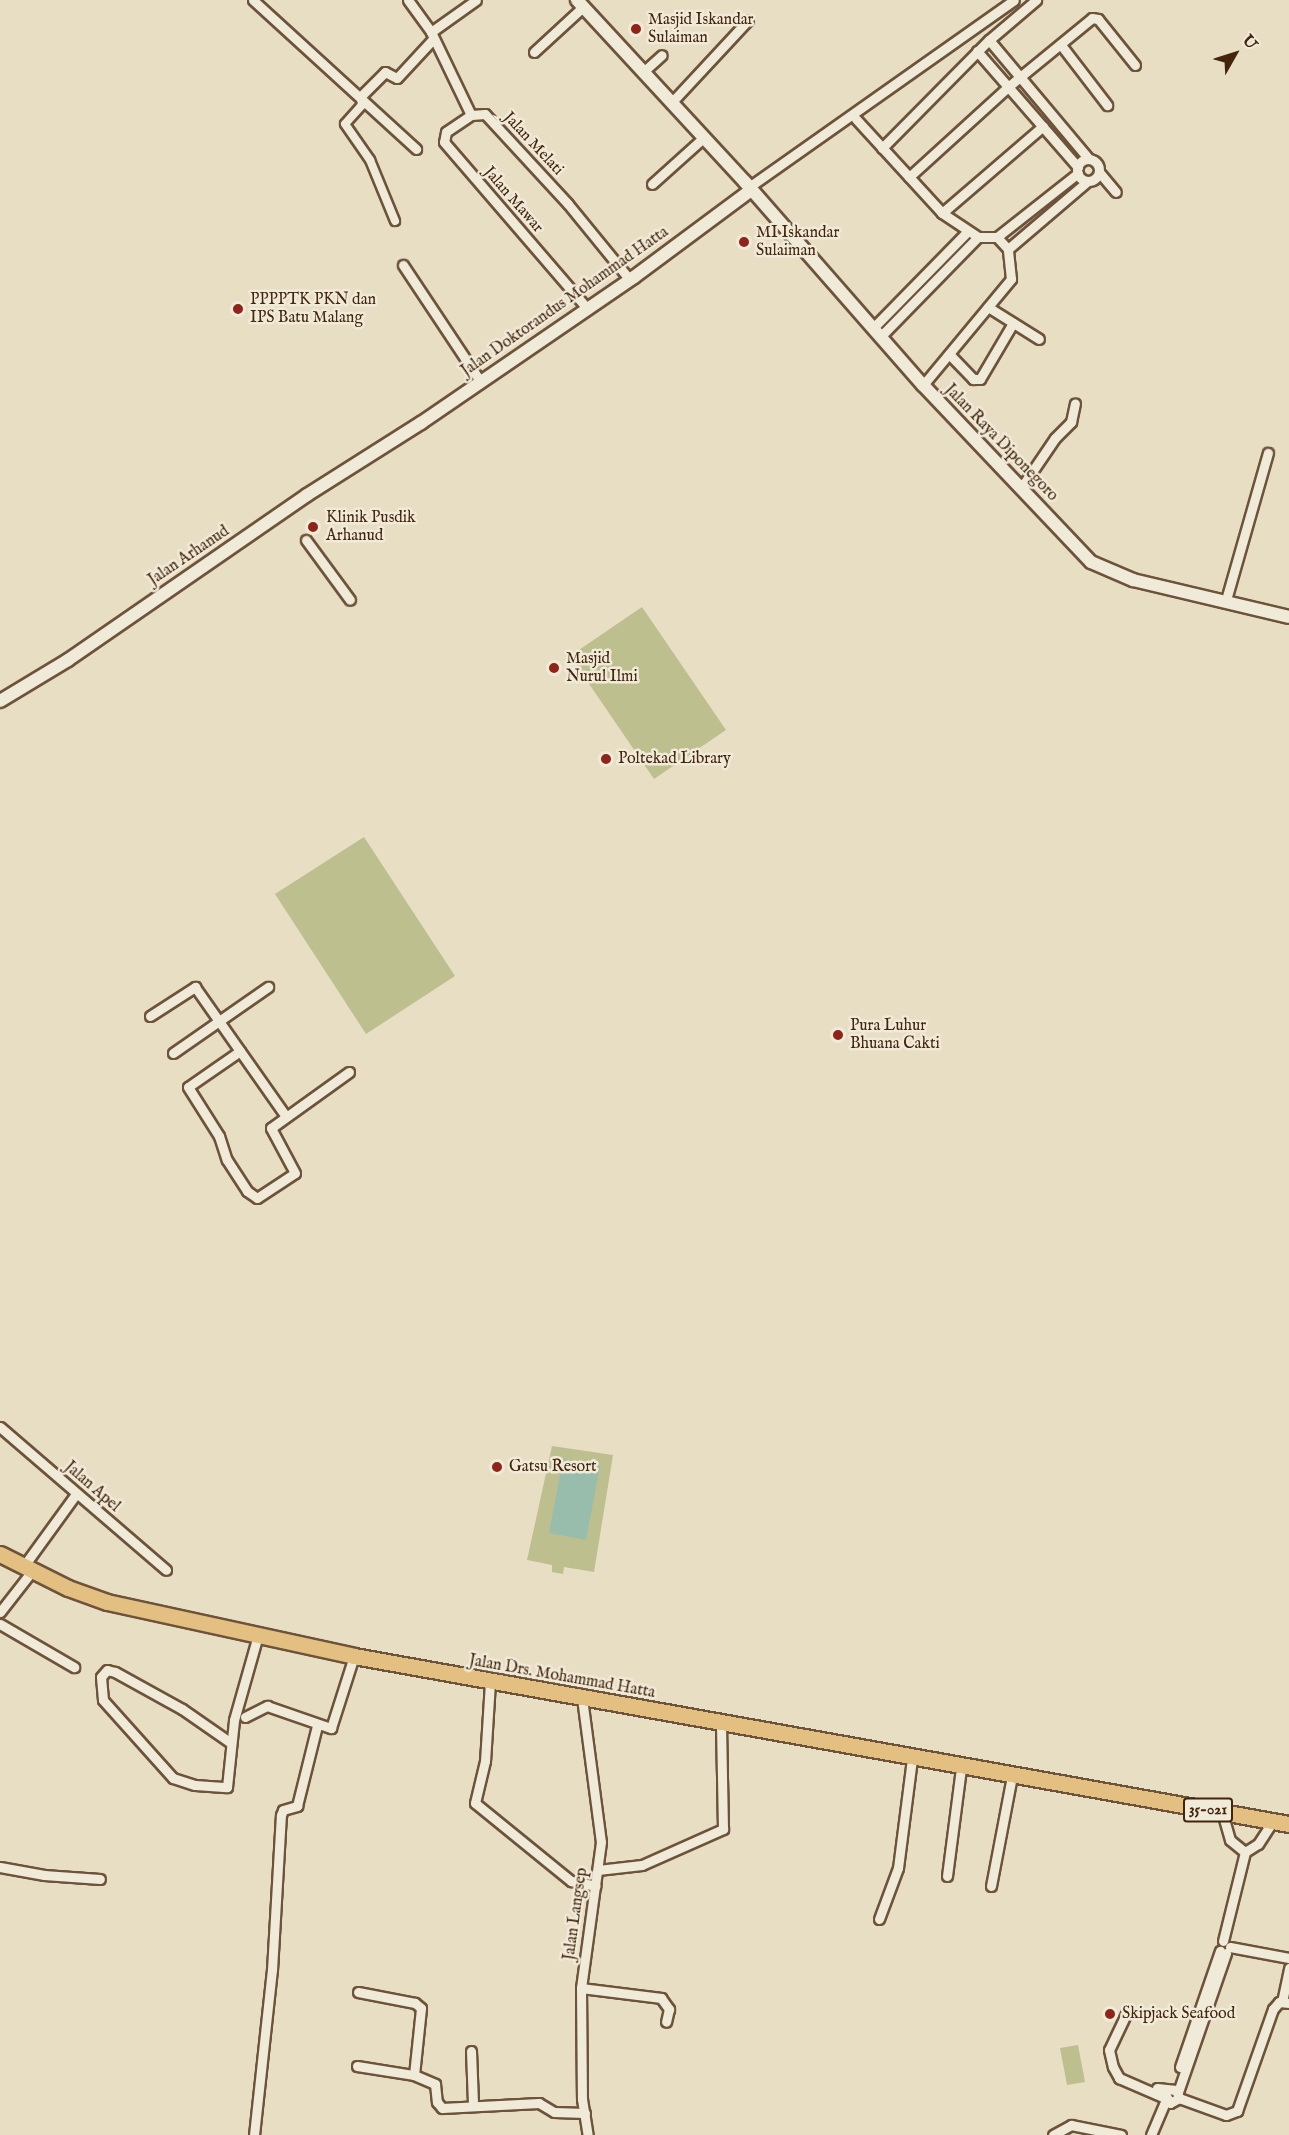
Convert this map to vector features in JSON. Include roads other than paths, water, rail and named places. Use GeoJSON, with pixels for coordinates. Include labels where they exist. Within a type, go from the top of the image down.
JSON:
{"type":"FeatureCollection","features":[{"type":"Feature","properties":{"kind":"main road","name":"Jalan Drs. Mohammad Hatta"},"geometry":{"type":"LineString","coordinates":[[0,1554],[27,1569],[108,1602],[354,1656],[490,1683],[962,1768],[1222,1812]]}},
{"type":"Feature","properties":{"kind":"main road","name":"35-021"},"geometry":{"type":"LineString","coordinates":[[1222,1812],[1289,1824]]}},
{"type":"Feature","properties":{"kind":"street"},"geometry":{"type":"LineString","coordinates":[[253,0],[361,96],[416,149]]}},
{"type":"Feature","properties":{"kind":"street"},"geometry":{"type":"LineString","coordinates":[[408,0],[433,35],[471,115]]}},
{"type":"Feature","properties":{"kind":"street"},"geometry":{"type":"LineString","coordinates":[[361,96],[384,72],[397,78],[433,35],[476,0]]}},
{"type":"Feature","properties":{"kind":"street"},"geometry":{"type":"LineString","coordinates":[[750,188],[1014,0]]}},
{"type":"Feature","properties":{"kind":"street"},"geometry":{"type":"LineString","coordinates":[[882,148],[977,51],[1036,0]]}},
{"type":"Feature","properties":{"kind":"street"},"geometry":{"type":"LineString","coordinates":[[534,52],[580,3]]}},
{"type":"Feature","properties":{"kind":"street","name":"Jalan Raya Diponegoro"},"geometry":{"type":"LineString","coordinates":[[580,3],[750,188],[923,385],[1099,568],[1149,585],[1226,600],[1289,617]]}},
{"type":"Feature","properties":{"kind":"street"},"geometry":{"type":"LineString","coordinates":[[909,177],[1019,77],[1096,18],[1135,65]]}},
{"type":"Feature","properties":{"kind":"street"},"geometry":{"type":"LineString","coordinates":[[671,103],[748,20]]}},
{"type":"Feature","properties":{"kind":"street"},"geometry":{"type":"LineString","coordinates":[[989,40],[1089,159],[1096,162],[1099,172],[1116,192]]}},
{"type":"Feature","properties":{"kind":"street"},"geometry":{"type":"LineString","coordinates":[[1061,45],[1107,105]]}},
{"type":"Feature","properties":{"kind":"street"},"geometry":{"type":"LineString","coordinates":[[977,51],[1088,181]]}},
{"type":"Feature","properties":{"kind":"street"},"geometry":{"type":"LineString","coordinates":[[643,72],[662,56]]}},
{"type":"Feature","properties":{"kind":"street"},"geometry":{"type":"LineString","coordinates":[[361,96],[362,105],[345,124],[370,160],[395,221]]}},
{"type":"Feature","properties":{"kind":"street","name":"Jalan Melati"},"geometry":{"type":"LineString","coordinates":[[471,115],[480,112],[493,122],[630,280]]}},
{"type":"Feature","properties":{"kind":"street","name":"Jalan Mawar"},"geometry":{"type":"LineString","coordinates":[[471,115],[446,132],[444,142],[587,308]]}},
{"type":"Feature","properties":{"kind":"street"},"geometry":{"type":"LineString","coordinates":[[856,119],[942,213],[967,232],[978,237],[997,237],[1089,159]]}},
{"type":"Feature","properties":{"kind":"street"},"geometry":{"type":"LineString","coordinates":[[942,213],[1043,126]]}},
{"type":"Feature","properties":{"kind":"street"},"geometry":{"type":"LineString","coordinates":[[652,184],[703,138]]}},
{"type":"Feature","properties":{"kind":"street"},"geometry":{"type":"LineString","coordinates":[[1008,249],[1099,172]]}},
{"type":"Feature","properties":{"kind":"street","name":"Jalan Doktorandus Mohammad Hatta"},"geometry":{"type":"LineString","coordinates":[[397,439],[630,280],[750,188]]}},
{"type":"Feature","properties":{"kind":"street"},"geometry":{"type":"LineString","coordinates":[[877,333],[967,232]]}},
{"type":"Feature","properties":{"kind":"street"},"geometry":{"type":"LineString","coordinates":[[877,333],[978,237]]}},
{"type":"Feature","properties":{"kind":"street"},"geometry":{"type":"LineString","coordinates":[[923,385],[1011,279],[1008,249],[997,237]]}},
{"type":"Feature","properties":{"kind":"street"},"geometry":{"type":"LineString","coordinates":[[955,244],[963,252]]}},
{"type":"Feature","properties":{"kind":"street"},"geometry":{"type":"LineString","coordinates":[[403,266],[480,381]]}},
{"type":"Feature","properties":{"kind":"street"},"geometry":{"type":"LineString","coordinates":[[988,307],[1039,339]]}},
{"type":"Feature","properties":{"kind":"street"},"geometry":{"type":"LineString","coordinates":[[949,354],[973,379],[980,379],[1013,323]]}},
{"type":"Feature","properties":{"kind":"street"},"geometry":{"type":"LineString","coordinates":[[1021,488],[1055,438],[1068,427],[1075,403]]}},
{"type":"Feature","properties":{"kind":"street","name":"Jalan Arhanud"},"geometry":{"type":"LineString","coordinates":[[0,701],[68,660],[308,495],[397,439]]}},
{"type":"Feature","properties":{"kind":"street"},"geometry":{"type":"LineString","coordinates":[[1226,600],[1268,453]]}},
{"type":"Feature","properties":{"kind":"street"},"geometry":{"type":"LineString","coordinates":[[306,540],[350,600]]}},
{"type":"Feature","properties":{"kind":"street"},"geometry":{"type":"LineString","coordinates":[[150,1016],[195,987],[285,1115]]}},
{"type":"Feature","properties":{"kind":"street"},"geometry":{"type":"LineString","coordinates":[[173,1053],[268,987]]}},
{"type":"Feature","properties":{"kind":"street"},"geometry":{"type":"LineString","coordinates":[[240,1051],[188,1087],[219,1136],[227,1160],[254,1197],[260,1197],[295,1173],[271,1132],[271,1128],[285,1115],[349,1072]]}},
{"type":"Feature","properties":{"kind":"street","name":"Jalan Apel"},"geometry":{"type":"LineString","coordinates":[[0,1426],[166,1570]]}},
{"type":"Feature","properties":{"kind":"street"},"geometry":{"type":"LineString","coordinates":[[0,1612],[76,1494]]}},
{"type":"Feature","properties":{"kind":"street"},"geometry":{"type":"LineString","coordinates":[[0,1624],[74,1667]]}},
{"type":"Feature","properties":{"kind":"street"},"geometry":{"type":"LineString","coordinates":[[231,1739],[135,1682],[111,1670],[104,1672],[103,1700],[176,1780],[226,1787],[230,1782],[234,1720],[258,1635]]}},
{"type":"Feature","properties":{"kind":"street"},"geometry":{"type":"LineString","coordinates":[[245,1717],[267,1706],[317,1726],[331,1728],[354,1656]]}},
{"type":"Feature","properties":{"kind":"street"},"geometry":{"type":"LineString","coordinates":[[490,1683],[485,1761],[475,1803],[570,1881],[596,1886]]}},
{"type":"Feature","properties":{"kind":"street","name":"Jalan Langsep"},"geometry":{"type":"LineString","coordinates":[[582,1698],[601,1823],[595,1903],[581,1988],[585,2113],[588,2135]]}},
{"type":"Feature","properties":{"kind":"street"},"geometry":{"type":"LineString","coordinates":[[598,1870],[642,1865],[723,1829],[721,1724]]}},
{"type":"Feature","properties":{"kind":"street"},"geometry":{"type":"LineString","coordinates":[[254,2135],[272,1970],[281,1815],[283,1810],[297,1806],[317,1726]]}},
{"type":"Feature","properties":{"kind":"street"},"geometry":{"type":"LineString","coordinates":[[879,1918],[898,1868],[912,1758]]}},
{"type":"Feature","properties":{"kind":"street"},"geometry":{"type":"LineString","coordinates":[[947,1876],[962,1768]]}},
{"type":"Feature","properties":{"kind":"street"},"geometry":{"type":"LineString","coordinates":[[991,1886],[1012,1776]]}},
{"type":"Feature","properties":{"kind":"street"},"geometry":{"type":"LineString","coordinates":[[1222,1812],[1230,1840],[1245,1852]]}},
{"type":"Feature","properties":{"kind":"street"},"geometry":{"type":"LineString","coordinates":[[1151,2135],[1171,2095],[1225,1948],[1245,1852],[1258,1844],[1273,1821]]}},
{"type":"Feature","properties":{"kind":"street"},"geometry":{"type":"LineString","coordinates":[[0,1867],[44,1875],[100,1879]]}},
{"type":"Feature","properties":{"kind":"street"},"geometry":{"type":"LineString","coordinates":[[1225,1948],[1289,1958]]}},
{"type":"Feature","properties":{"kind":"street"},"geometry":{"type":"LineString","coordinates":[[1128,2010],[1109,2050],[1116,2073],[1226,2115],[1237,2111],[1272,2009],[1285,2002],[1289,1968]]}},
{"type":"Feature","properties":{"kind":"street"},"geometry":{"type":"LineString","coordinates":[[581,1988],[661,1998],[669,2009],[666,2022]]}},
{"type":"Feature","properties":{"kind":"street"},"geometry":{"type":"LineString","coordinates":[[358,1992],[419,2005],[414,2075]]}},
{"type":"Feature","properties":{"kind":"street"},"geometry":{"type":"LineString","coordinates":[[471,2050],[473,2104]]}},
{"type":"Feature","properties":{"kind":"street"},"geometry":{"type":"LineString","coordinates":[[357,2066],[414,2075],[435,2084],[442,2108],[473,2104],[539,2103],[554,2112],[585,2113]]}},
{"type":"Feature","properties":{"kind":"street"},"geometry":{"type":"LineString","coordinates":[[1053,2135],[1071,2125],[1121,2135]]}},
{"type":"Feature","properties":{"kind":"place","name":"Masjid Iskandar Sulaiman"},"geometry":{"type":"Point","coordinates":[636,29]}},
{"type":"Feature","properties":{"kind":"place","name":"MI Iskandar Sulaiman"},"geometry":{"type":"Point","coordinates":[744,242]}},
{"type":"Feature","properties":{"kind":"place","name":"PPPPTK PKN dan IPS Batu Malang"},"geometry":{"type":"Point","coordinates":[238,309]}},
{"type":"Feature","properties":{"kind":"place","name":"Klinik Pusdik Arhanud"},"geometry":{"type":"Point","coordinates":[313,527]}},
{"type":"Feature","properties":{"kind":"place","name":"Masjid Nurul Ilmi"},"geometry":{"type":"Point","coordinates":[554,668]}},
{"type":"Feature","properties":{"kind":"place","name":"Poltekad Library"},"geometry":{"type":"Point","coordinates":[606,759]}},
{"type":"Feature","properties":{"kind":"place","name":"Pura Luhur Bhuana Cakti"},"geometry":{"type":"Point","coordinates":[838,1035]}},
{"type":"Feature","properties":{"kind":"place","name":"Gatsu Resort"},"geometry":{"type":"Point","coordinates":[497,1467]}},
{"type":"Feature","properties":{"kind":"place","name":"Skipjack Seafood"},"geometry":{"type":"Point","coordinates":[1110,2014]}}]}
